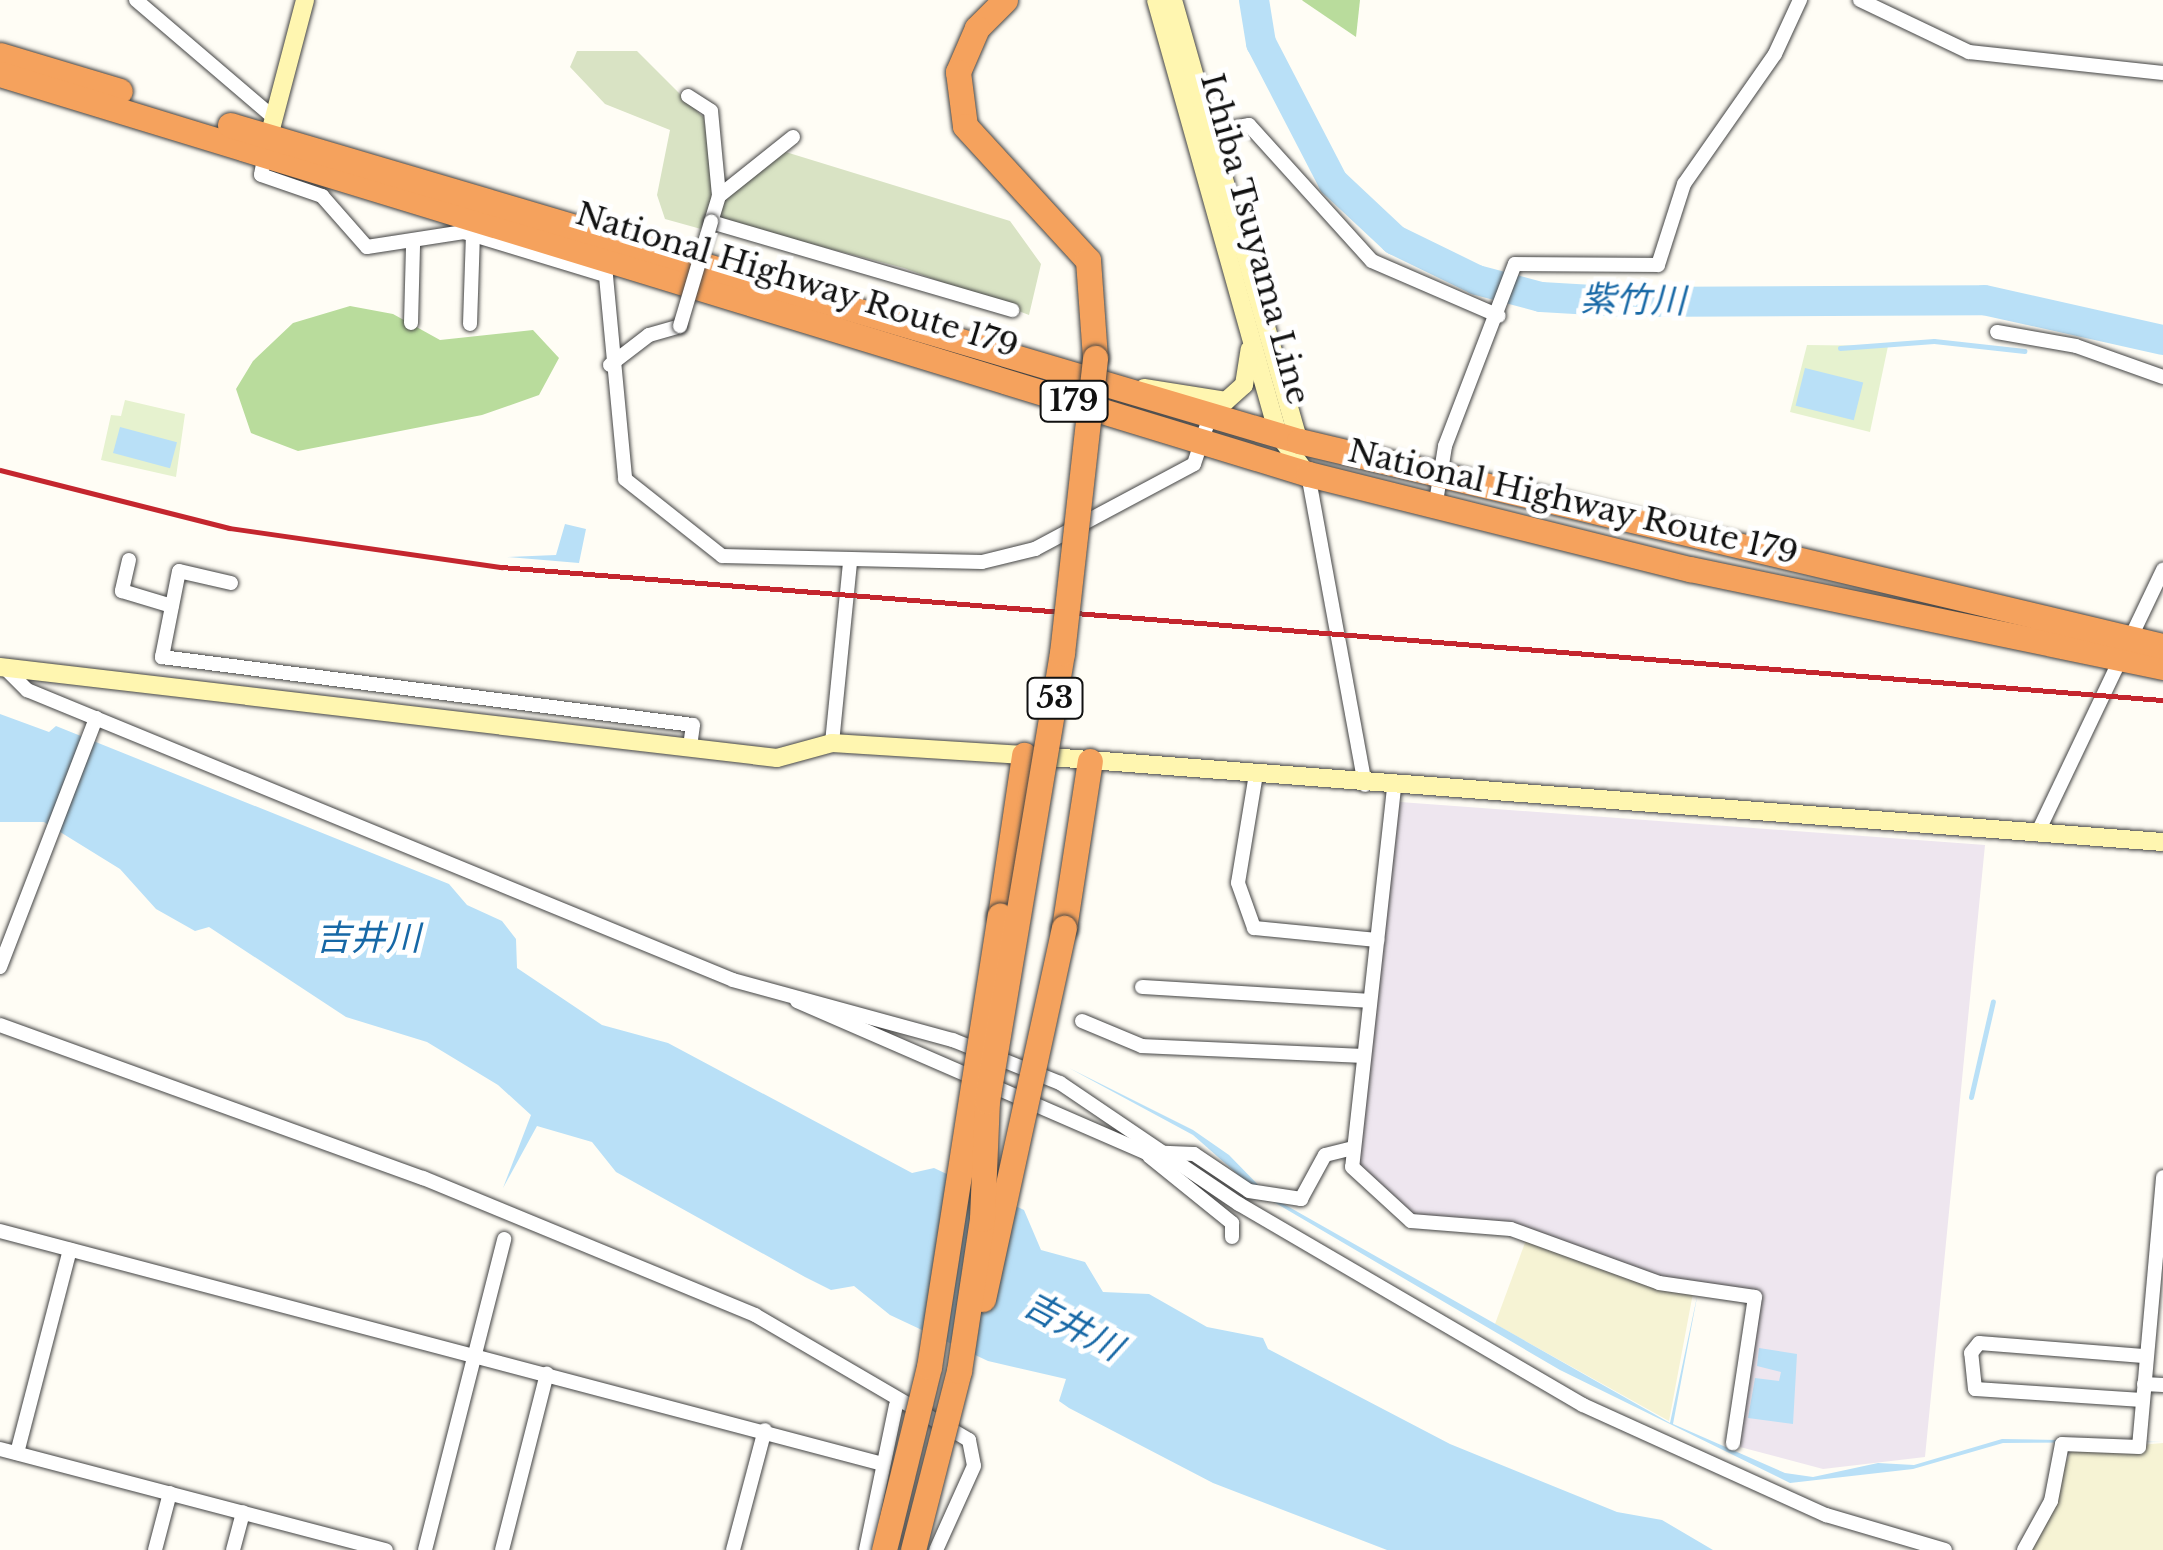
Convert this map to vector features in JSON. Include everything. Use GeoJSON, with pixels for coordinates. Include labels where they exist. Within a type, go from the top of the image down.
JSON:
{"type":"FeatureCollection","features":[{"type":"Feature","properties":{"kind":"highway","name":"53"},"geometry":{"type":"LineString","coordinates":[[884,1550],[987,1102],[1062,653],[1095,358],[1088,260],[964,126],[958,72],[977,28],[1006,0]]}},
{"type":"Feature","properties":{"kind":"highway","name":"National Highway Route 179"},"geometry":{"type":"LineString","coordinates":[[0,55],[269,136],[604,255],[988,369],[1203,445],[1308,474],[1435,508],[2119,648],[2163,646]]}},
{"type":"Feature","properties":{"kind":"highway","name":"National Highway Route 179"},"geometry":{"type":"LineString","coordinates":[[0,74],[269,136]]}},
{"type":"Feature","properties":{"kind":"highway","name":"National Highway Route 179"},"geometry":{"type":"LineString","coordinates":[[604,255],[1124,388],[1288,438],[2119,648],[2163,667]]}},
{"type":"Feature","properties":{"kind":"highway"},"geometry":{"type":"LineString","coordinates":[[929,1367],[1024,755]]}},
{"type":"Feature","properties":{"kind":"highway"},"geometry":{"type":"LineString","coordinates":[[960,1371],[992,1272],[1064,928],[1090,761]]}},
{"type":"Feature","properties":{"kind":"highway","name":"53"},"geometry":{"type":"LineString","coordinates":[[913,1550],[960,1371],[982,1219],[987,1102]]}},
{"type":"Feature","properties":{"kind":"street"},"geometry":{"type":"LineString","coordinates":[[136,0],[269,136]]}},
{"type":"Feature","properties":{"kind":"street"},"geometry":{"type":"LineString","coordinates":[[306,0],[262,175],[322,196],[367,247],[414,245],[473,235],[604,255],[610,365],[625,479],[722,556],[850,562],[982,562],[1035,550],[1194,464],[1211,413]]}},
{"type":"Feature","properties":{"kind":"street","name":"Ichiba Tsuyama Line"},"geometry":{"type":"LineString","coordinates":[[1156,0],[1203,133],[1288,438]]}},
{"type":"Feature","properties":{"kind":"street","name":"Ichiba Tsuyama Line"},"geometry":{"type":"LineString","coordinates":[[1173,0],[1252,339],[1288,438],[1308,474]]}},
{"type":"Feature","properties":{"kind":"street"},"geometry":{"type":"LineString","coordinates":[[1435,508],[1441,476],[1515,264],[1658,265],[1684,184],[1775,54],[1800,0]]}},
{"type":"Feature","properties":{"kind":"street"},"geometry":{"type":"LineString","coordinates":[[1860,0],[1969,52],[2163,73]]}},
{"type":"Feature","properties":{"kind":"street"},"geometry":{"type":"LineString","coordinates":[[610,365],[649,335],[680,326],[719,196],[711,111],[688,96]]}},
{"type":"Feature","properties":{"kind":"street"},"geometry":{"type":"LineString","coordinates":[[1203,133],[1249,126],[1372,261],[1499,316]]}},
{"type":"Feature","properties":{"kind":"street"},"geometry":{"type":"LineString","coordinates":[[719,196],[793,137]]}},
{"type":"Feature","properties":{"kind":"street"},"geometry":{"type":"LineString","coordinates":[[711,222],[1012,310]]}},
{"type":"Feature","properties":{"kind":"street"},"geometry":{"type":"LineString","coordinates":[[470,324],[473,235]]}},
{"type":"Feature","properties":{"kind":"street"},"geometry":{"type":"LineString","coordinates":[[411,322],[414,245]]}},
{"type":"Feature","properties":{"kind":"street"},"geometry":{"type":"LineString","coordinates":[[1997,332],[2076,346],[2163,378]]}},
{"type":"Feature","properties":{"kind":"street"},"geometry":{"type":"LineString","coordinates":[[1124,388],[1226,401],[1244,384],[1252,339]]}},
{"type":"Feature","properties":{"kind":"street"},"geometry":{"type":"LineString","coordinates":[[1308,474],[1365,785]]}},
{"type":"Feature","properties":{"kind":"street"},"geometry":{"type":"LineString","coordinates":[[129,560],[122,591],[172,606]]}},
{"type":"Feature","properties":{"kind":"street"},"geometry":{"type":"LineString","coordinates":[[832,743],[850,562]]}},
{"type":"Feature","properties":{"kind":"street"},"geometry":{"type":"LineString","coordinates":[[2037,834],[2119,648],[2163,570]]}},
{"type":"Feature","properties":{"kind":"street"},"geometry":{"type":"LineString","coordinates":[[232,583],[179,571],[162,657],[693,725],[690,747]]}},
{"type":"Feature","properties":{"kind":"street"},"geometry":{"type":"LineString","coordinates":[[233,691],[238,666]]}},
{"type":"Feature","properties":{"kind":"street"},"geometry":{"type":"LineString","coordinates":[[2,667],[476,719],[777,758],[832,743],[1024,755],[1394,788],[2163,842]]}},
{"type":"Feature","properties":{"kind":"street"},"geometry":{"type":"LineString","coordinates":[[2,667],[27,690],[792,998],[1144,1152],[1173,1158],[1194,1154],[1249,1192],[1301,1199],[1324,1155],[1354,1148]]}},
{"type":"Feature","properties":{"kind":"street"},"geometry":{"type":"LineString","coordinates":[[476,719],[479,698]]}},
{"type":"Feature","properties":{"kind":"street"},"geometry":{"type":"LineString","coordinates":[[0,967],[96,718]]}},
{"type":"Feature","properties":{"kind":"street"},"geometry":{"type":"LineString","coordinates":[[1256,774],[1238,883],[1254,928],[1376,940]]}},
{"type":"Feature","properties":{"kind":"street"},"geometry":{"type":"LineString","coordinates":[[1394,788],[1354,1148],[1360,1178],[1411,1221],[1512,1229],[1660,1284],[1755,1297],[1734,1444]]}},
{"type":"Feature","properties":{"kind":"street"},"geometry":{"type":"LineString","coordinates":[[1142,987],[1370,1001]]}},
{"type":"Feature","properties":{"kind":"street"},"geometry":{"type":"LineString","coordinates":[[792,998],[953,1040],[1060,1082],[1173,1158],[1583,1405],[1826,1515],[1946,1550]]}},
{"type":"Feature","properties":{"kind":"street"},"geometry":{"type":"LineString","coordinates":[[1082,1021],[1142,1046],[1363,1056]]}},
{"type":"Feature","properties":{"kind":"street"},"geometry":{"type":"LineString","coordinates":[[0,1025],[422,1178],[756,1316],[896,1405],[969,1440],[975,1452],[936,1550]]}},
{"type":"Feature","properties":{"kind":"street"},"geometry":{"type":"LineString","coordinates":[[1144,1152],[1232,1223],[1232,1237]]}},
{"type":"Feature","properties":{"kind":"street"},"geometry":{"type":"LineString","coordinates":[[2024,1550],[2051,1501],[2062,1444],[2139,1447],[2146,1356],[2157,1298],[2163,1177]]}},
{"type":"Feature","properties":{"kind":"street"},"geometry":{"type":"LineString","coordinates":[[0,1232],[883,1464]]}},
{"type":"Feature","properties":{"kind":"street"},"geometry":{"type":"LineString","coordinates":[[425,1550],[504,1239]]}},
{"type":"Feature","properties":{"kind":"street"},"geometry":{"type":"LineString","coordinates":[[18,1453],[70,1250]]}},
{"type":"Feature","properties":{"kind":"street"},"geometry":{"type":"LineString","coordinates":[[2146,1356],[1979,1343],[1971,1353],[1975,1389],[2143,1392],[2163,1385]]}},
{"type":"Feature","properties":{"kind":"street"},"geometry":{"type":"LineString","coordinates":[[502,1550],[547,1374]]}},
{"type":"Feature","properties":{"kind":"street"},"geometry":{"type":"LineString","coordinates":[[866,1550],[896,1405]]}},
{"type":"Feature","properties":{"kind":"street"},"geometry":{"type":"LineString","coordinates":[[733,1550],[764,1430]]}},
{"type":"Feature","properties":{"kind":"street"},"geometry":{"type":"LineString","coordinates":[[0,1449],[386,1550]]}},
{"type":"Feature","properties":{"kind":"street"},"geometry":{"type":"LineString","coordinates":[[156,1550],[170,1494]]}},
{"type":"Feature","properties":{"kind":"street"},"geometry":{"type":"LineString","coordinates":[[233,1550],[243,1512]]}},
{"type":"Feature","properties":{"kind":"shaded area"},"geometry":{"type":"Polygon","coordinates":[[[1400,802],[1985,845],[1925,1457],[1823,1469],[1740,1447],[1760,1293],[1661,1278],[1511,1224],[1413,1217],[1357,1163],[1400,802]]]}},
{"type":"Feature","properties":{"kind":"shaded area"},"geometry":{"type":"Polygon","coordinates":[[[1526,1240],[1693,1293],[1669,1421],[1495,1324],[1526,1240]]]}},
{"type":"Feature","properties":{"kind":"shaded area"},"geometry":{"type":"Polygon","coordinates":[[[2163,1443],[2163,1550],[2030,1550],[2071,1451],[2163,1443]]]}},
{"type":"Feature","properties":{"kind":"green space"},"geometry":{"type":"Polygon","coordinates":[[[1360,0],[1356,37],[1303,1],[1360,0]]]}},
{"type":"Feature","properties":{"kind":"green space"},"geometry":{"type":"Polygon","coordinates":[[[577,51],[637,51],[704,118],[713,193],[701,229],[665,219],[657,195],[670,130],[605,104],[570,67],[577,51]]]}},
{"type":"Feature","properties":{"kind":"green space"},"geometry":{"type":"Polygon","coordinates":[[[776,149],[1010,221],[1041,264],[1029,315],[904,268],[715,219],[721,201],[776,149]]]}},
{"type":"Feature","properties":{"kind":"green space"},"geometry":{"type":"Polygon","coordinates":[[[350,306],[393,314],[440,340],[533,330],[559,358],[539,395],[482,415],[298,451],[251,433],[236,389],[253,361],[293,323],[350,306]]]}},
{"type":"Feature","properties":{"kind":"green space"},"geometry":{"type":"Polygon","coordinates":[[[1807,345],[1888,346],[1870,432],[1790,412],[1807,345]]]}},
{"type":"Feature","properties":{"kind":"green space"},"geometry":{"type":"Polygon","coordinates":[[[125,400],[185,414],[176,477],[101,460],[111,415],[121,416],[125,400]]]}},
{"type":"Feature","properties":{"kind":"water"},"geometry":{"type":"Polygon","coordinates":[[[1805,368],[1863,383],[1854,420],[1796,406],[1805,368]]]}},
{"type":"Feature","properties":{"kind":"water"},"geometry":{"type":"Polygon","coordinates":[[[120,427],[177,442],[170,468],[113,453],[120,427]]]}},
{"type":"Feature","properties":{"kind":"water"},"geometry":{"type":"Polygon","coordinates":[[[565,524],[586,529],[579,563],[507,557],[556,555],[565,524]]]}},
{"type":"Feature","properties":{"kind":"water","name":"吉井川"},"geometry":{"type":"Polygon","coordinates":[[[0,714],[49,732],[56,726],[449,884],[467,905],[502,921],[516,939],[517,968],[602,1025],[668,1043],[912,1173],[934,1168],[1024,1210],[1041,1250],[1085,1262],[1103,1292],[1149,1294],[1207,1327],[1263,1338],[1268,1349],[1450,1444],[1617,1512],[1662,1520],[1713,1550],[1387,1550],[1213,1483],[1069,1408],[1059,1401],[1066,1379],[988,1361],[890,1315],[854,1286],[831,1290],[805,1277],[616,1172],[592,1142],[537,1126],[503,1188],[531,1115],[498,1085],[427,1042],[346,1017],[209,927],[195,931],[156,909],[120,869],[44,822],[0,822],[0,714]]]}},
{"type":"Feature","properties":{"kind":"water"},"geometry":{"type":"Polygon","coordinates":[[[1069,1068],[1193,1130],[1229,1155],[1268,1195],[1670,1423],[1698,1292],[1673,1424],[1785,1473],[1813,1477],[1878,1463],[1914,1465],[2002,1439],[2163,1442],[2003,1443],[1913,1469],[1790,1483],[1560,1370],[1260,1194],[1193,1135],[1069,1068]]]}},
{"type":"Feature","properties":{"kind":"water"},"geometry":{"type":"Polygon","coordinates":[[[1759,1348],[1797,1354],[1793,1424],[1748,1418],[1755,1378],[1779,1381],[1781,1372],[1757,1366],[1759,1348]]]}},
{"type":"Feature","properties":{"kind":"waterway","name":"紫竹川"},"geometry":{"type":"LineString","coordinates":[[1254,0],[1261,43],[1333,182],[1395,240],[1477,280],[1541,297],[1627,302],[1984,300],[2163,340]]}},
{"type":"Feature","properties":{"kind":"waterway"},"geometry":{"type":"LineString","coordinates":[[1840,348],[1934,341],[2024,351]]}},
{"type":"Feature","properties":{"kind":"waterway"},"geometry":{"type":"LineString","coordinates":[[1971,1097],[1993,1001]]}},
{"type":"Feature","properties":{"kind":"railway"},"geometry":{"type":"LineString","coordinates":[[0,470],[229,528],[501,567],[2163,700]]}}]}
